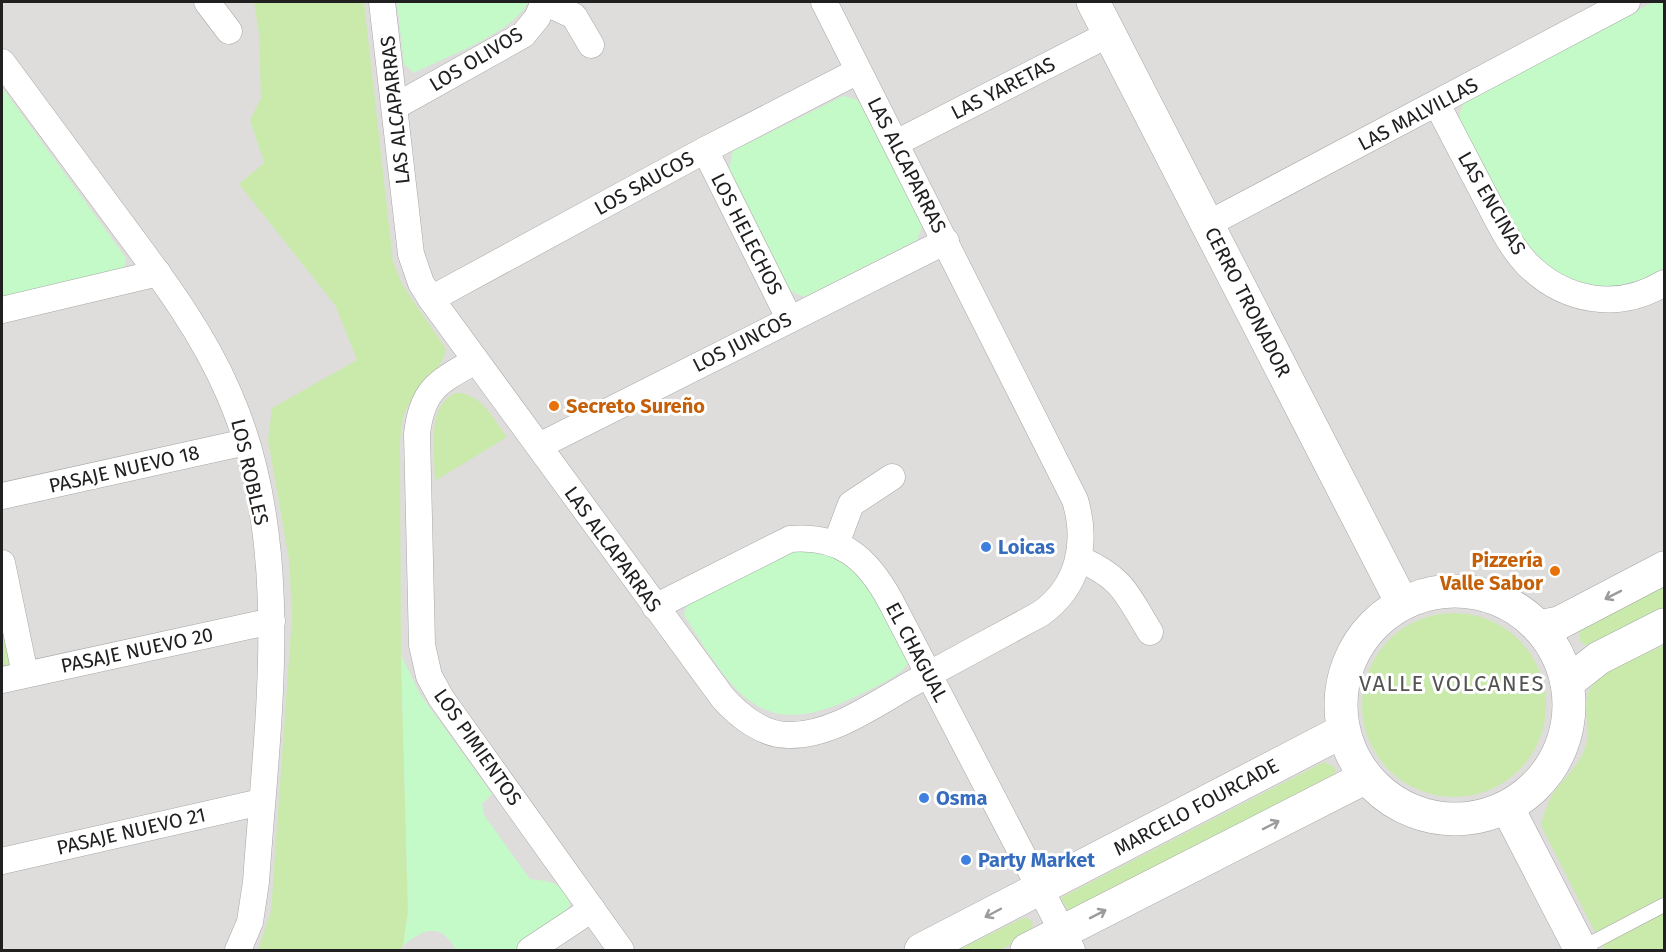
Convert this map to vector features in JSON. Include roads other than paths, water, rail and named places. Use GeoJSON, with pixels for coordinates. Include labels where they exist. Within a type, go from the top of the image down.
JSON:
{"type":"FeatureCollection","features":[{"type":"Feature","properties":{"kind":"street"},"geometry":{"type":"LineString","coordinates":[[207,2],[229,31]]}},
{"type":"Feature","properties":{"kind":"street","name":"LAS ALCAPARRAS"},"geometry":{"type":"LineString","coordinates":[[382,2],[396,106],[411,254],[421,283],[475,361],[734,710],[767,730],[787,736],[806,734],[829,727],[1052,606],[1071,580],[1080,559],[1081,519],[1076,500],[824,2]]}},
{"type":"Feature","properties":{"kind":"street"},"geometry":{"type":"LineString","coordinates":[[544,2],[574,16],[591,45]]}},
{"type":"Feature","properties":{"kind":"street","name":"LOS OLIVOS"},"geometry":{"type":"LineString","coordinates":[[396,106],[523,35],[537,18],[544,2]]}},
{"type":"Feature","properties":{"kind":"street","name":"CERRO TRONADOR"},"geometry":{"type":"LineString","coordinates":[[1093,2],[1402,603]]}},
{"type":"Feature","properties":{"kind":"street","name":"LAS MALVILLAS"},"geometry":{"type":"LineString","coordinates":[[1208,224],[1627,2]]}},
{"type":"Feature","properties":{"kind":"street","name":"LAS YARETAS"},"geometry":{"type":"LineString","coordinates":[[896,143],[1110,34]]}},
{"type":"Feature","properties":{"kind":"street","name":"LOS ROBLES"},"geometry":{"type":"LineString","coordinates":[[2,62],[158,273],[213,359],[229,394],[246,442],[261,504],[272,621],[261,802],[250,921],[238,951]]}},
{"type":"Feature","properties":{"kind":"street","name":"LOS SAUCOS"},"geometry":{"type":"LineString","coordinates":[[431,299],[705,150],[858,71]]}},
{"type":"Feature","properties":{"kind":"street","name":"LAS ENCINAS"},"geometry":{"type":"LineString","coordinates":[[1437,104],[1509,239],[1527,263],[1545,279],[1582,298],[1606,301],[1650,292],[1665,283]]}},
{"type":"Feature","properties":{"kind":"street","name":"LOS HELECHOS"},"geometry":{"type":"LineString","coordinates":[[705,150],[789,318]]}},
{"type":"Feature","properties":{"kind":"street","name":"LOS JUNCOS"},"geometry":{"type":"LineString","coordinates":[[539,446],[789,318],[946,241]]}},
{"type":"Feature","properties":{"kind":"street"},"geometry":{"type":"LineString","coordinates":[[2,309],[158,273]]}},
{"type":"Feature","properties":{"kind":"street","name":"LOS PIMIENTOS"},"geometry":{"type":"LineString","coordinates":[[475,361],[432,388],[419,414],[417,434],[424,662],[441,698],[621,951]]}},
{"type":"Feature","properties":{"kind":"street","name":"PASAJE NUEVO 18"},"geometry":{"type":"LineString","coordinates":[[2,496],[246,442]]}},
{"type":"Feature","properties":{"kind":"street"},"geometry":{"type":"LineString","coordinates":[[836,544],[850,504],[892,477]]}},
{"type":"Feature","properties":{"kind":"street","name":"EL CHAGUAL"},"geometry":{"type":"LineString","coordinates":[[655,606],[790,538],[805,537],[836,544],[860,557],[878,578],[930,674],[1067,941]]}},
{"type":"Feature","properties":{"kind":"street"},"geometry":{"type":"LineString","coordinates":[[1080,559],[1103,569],[1120,582],[1150,632]]}},
{"type":"Feature","properties":{"kind":"street"},"geometry":{"type":"LineString","coordinates":[[2,563],[13,677]]}},
{"type":"Feature","properties":{"kind":"street"},"geometry":{"type":"LineString","coordinates":[[1539,627],[1568,618],[1665,568]]}},
{"type":"Feature","properties":{"kind":"street"},"geometry":{"type":"LineString","coordinates":[[1450,590],[1475,592],[1513,607],[1539,627],[1557,653],[1567,683],[1568,716],[1558,755],[1539,782],[1527,794],[1507,807],[1474,817],[1457,819],[1431,817],[1407,809],[1384,795],[1366,777],[1352,755],[1343,731],[1340,706],[1342,681],[1350,657],[1364,635],[1381,616],[1402,603],[1425,594],[1450,590]]}},
{"type":"Feature","properties":{"kind":"street","name":"PASAJE NUEVO 20"},"geometry":{"type":"LineString","coordinates":[[13,677],[272,621]]}},
{"type":"Feature","properties":{"kind":"street"},"geometry":{"type":"LineString","coordinates":[[1567,683],[1599,658],[1665,625]]}},
{"type":"Feature","properties":{"kind":"street","name":"MARCELO FOURCADE"},"geometry":{"type":"LineString","coordinates":[[921,951],[1343,731]]}},
{"type":"Feature","properties":{"kind":"street"},"geometry":{"type":"LineString","coordinates":[[1027,951],[1067,941],[1366,777]]}},
{"type":"Feature","properties":{"kind":"street","name":"PASAJE NUEVO 21"},"geometry":{"type":"LineString","coordinates":[[2,861],[261,802]]}},
{"type":"Feature","properties":{"kind":"street"},"geometry":{"type":"LineString","coordinates":[[1507,807],[1580,950]]}},
{"type":"Feature","properties":{"kind":"street"},"geometry":{"type":"LineString","coordinates":[[530,951],[592,909]]}},
{"type":"Feature","properties":{"kind":"lane"},"geometry":{"type":"LineString","coordinates":[[1580,950],[1665,905]]}},
{"type":"Feature","properties":{"kind":"place","name":"Secreto Sureño"},"geometry":{"type":"Point","coordinates":[554,406]}},
{"type":"Feature","properties":{"kind":"place","name":"Loicas"},"geometry":{"type":"Point","coordinates":[986,547]}},
{"type":"Feature","properties":{"kind":"place","name":"Pizzería Valle Sabor"},"geometry":{"type":"Point","coordinates":[1555,571]}},
{"type":"Feature","properties":{"kind":"place","name":"Osma"},"geometry":{"type":"Point","coordinates":[924,798]}},
{"type":"Feature","properties":{"kind":"place","name":"Party Market"},"geometry":{"type":"Point","coordinates":[966,860]}},
{"type":"Feature","properties":{"kind":"district","name":"VALLE VOLCANES"},"geometry":{"type":"Point","coordinates":[1452,683]}}]}
